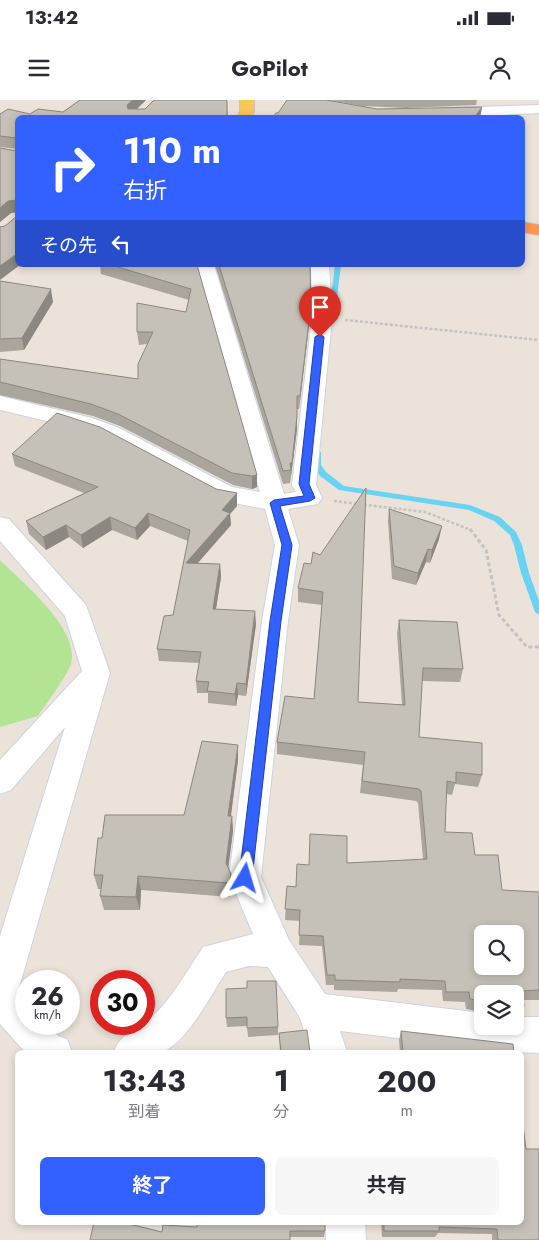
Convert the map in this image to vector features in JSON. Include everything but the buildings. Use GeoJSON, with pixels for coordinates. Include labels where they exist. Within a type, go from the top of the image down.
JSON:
{"type":"FeatureCollection","features":[{"type":"Feature","properties":{"kind":"highway"},"geometry":{"type":"LineString","coordinates":[[525,228],[539,230]]}},
{"type":"Feature","properties":{"kind":"main road"},"geometry":{"type":"LineString","coordinates":[[245,115],[247,100]]}},
{"type":"Feature","properties":{"kind":"street"},"geometry":{"type":"LineString","coordinates":[[425,114],[539,109]]}},
{"type":"Feature","properties":{"kind":"street"},"geometry":{"type":"LineString","coordinates":[[207,267],[287,545],[274,631],[245,878],[277,951],[315,1010],[328,1050]]}},
{"type":"Feature","properties":{"kind":"street"},"geometry":{"type":"LineString","coordinates":[[0,403],[84,423],[111,433],[226,494],[274,503],[310,498],[304,484],[322,318],[320,267]]}},
{"type":"Feature","properties":{"kind":"street"},"geometry":{"type":"LineString","coordinates":[[0,525],[77,612],[96,673],[0,992]]}},
{"type":"Feature","properties":{"kind":"street"},"geometry":{"type":"LineString","coordinates":[[0,781],[96,673]]}},
{"type":"Feature","properties":{"kind":"street"},"geometry":{"type":"LineString","coordinates":[[135,1050],[156,1037],[177,1016],[215,959],[249,950],[277,951]]}},
{"type":"Feature","properties":{"kind":"street"},"geometry":{"type":"LineString","coordinates":[[0,998],[50,1050]]}},
{"type":"Feature","properties":{"kind":"street"},"geometry":{"type":"LineString","coordinates":[[315,1010],[516,1035],[539,1035]]}},
{"type":"Feature","properties":{"kind":"street"},"geometry":{"type":"LineString","coordinates":[[345,1225],[346,1240]]}},
{"type":"Feature","properties":{"kind":"path"},"geometry":{"type":"LineString","coordinates":[[322,318],[539,340]]}},
{"type":"Feature","properties":{"kind":"path"},"geometry":{"type":"LineString","coordinates":[[310,498],[425,512],[469,528],[486,550],[499,616],[527,647],[539,647]]}},
{"type":"Feature","properties":{"kind":"green space"},"geometry":{"type":"Polygon","coordinates":[[[0,560],[48,608],[67,636],[72,651],[69,669],[38,716],[0,727],[0,560]]]}},
{"type":"Feature","properties":{"kind":"waterway"},"geometry":{"type":"LineString","coordinates":[[332,313],[338,267]]}},
{"type":"Feature","properties":{"kind":"waterway"},"geometry":{"type":"LineString","coordinates":[[318,454],[317,465],[323,474],[342,488],[470,508],[497,519],[513,534],[518,545],[525,573],[539,612]]}},
{"type":"Feature","properties":{"kind":"route"},"geometry":{"type":"LineString","coordinates":[[245,878],[275,621],[287,545],[274,503],[310,498],[304,484],[320,337]]}}]}
